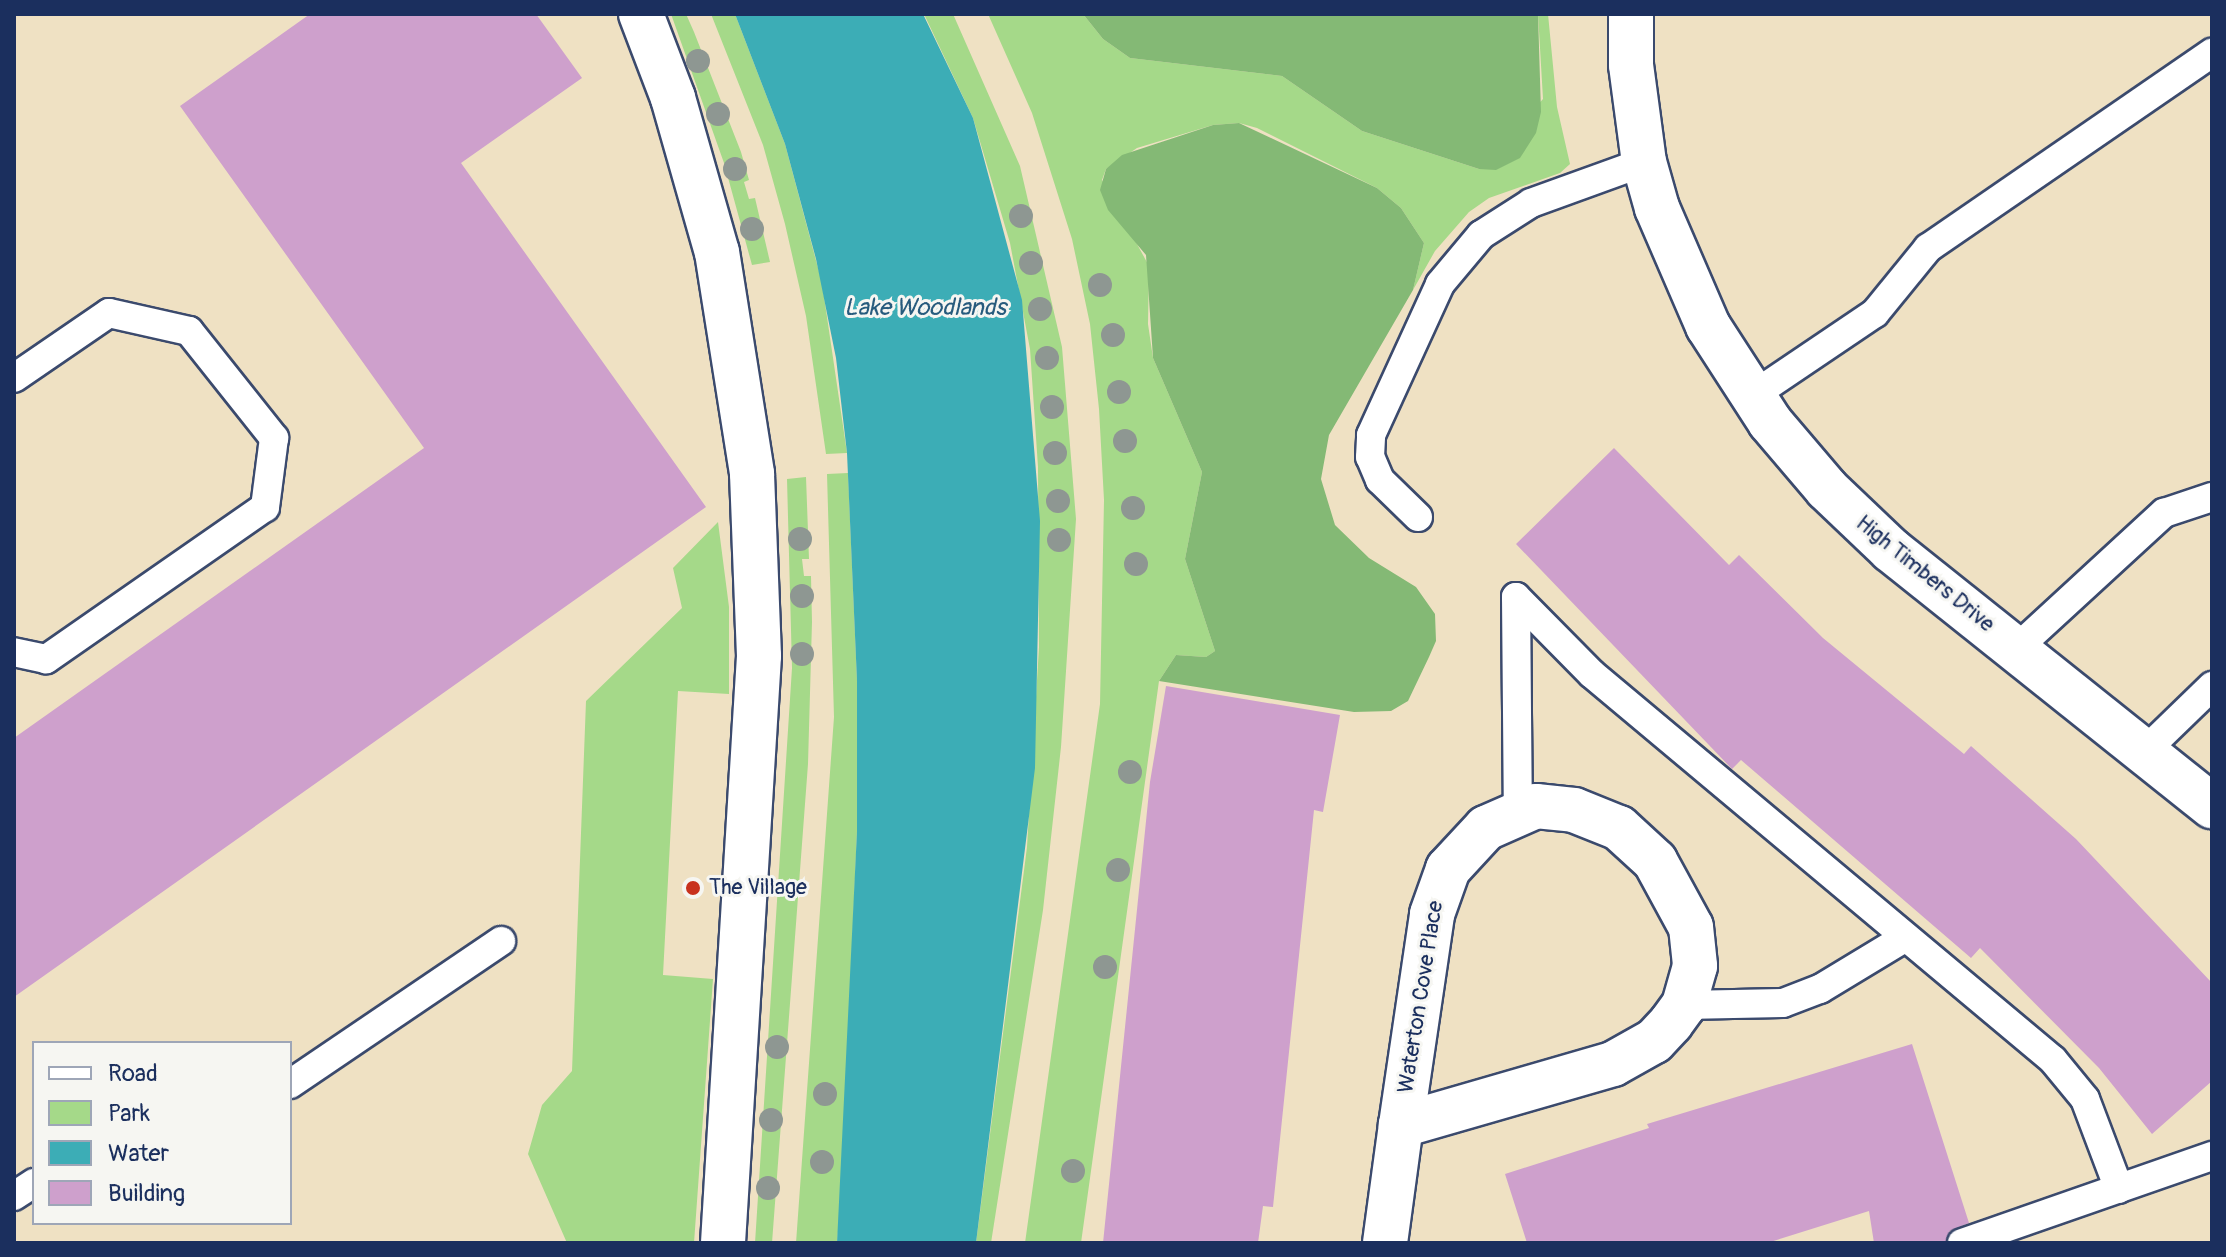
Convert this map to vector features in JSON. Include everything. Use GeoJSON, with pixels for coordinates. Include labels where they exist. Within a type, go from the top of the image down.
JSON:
{"type":"FeatureCollection","features":[{"type":"Feature","properties":{"kind":"street"},"geometry":{"type":"LineString","coordinates":[[641,14],[673,98],[717,252],[738,364],[754,504],[759,656],[723,1243]]}},
{"type":"Feature","properties":{"kind":"street","name":"High Timbers Drive"},"geometry":{"type":"LineString","coordinates":[[1631,14],[1644,162],[1687,282],[1752,396],[1855,518],[2212,806]]}},
{"type":"Feature","properties":{"kind":"street","name":"Waterton Cove Place"},"geometry":{"type":"LineString","coordinates":[[1385,1243],[1401,1125],[1439,889],[1448,869],[1472,840],[1518,811],[1555,805],[1619,828],[1655,861],[1691,927],[1695,966],[1684,1005],[1654,1041],[1613,1064],[1401,1125]]}},
{"type":"Feature","properties":{"kind":"lane"},"geometry":{"type":"LineString","coordinates":[[1752,396],[1875,313],[1928,248],[2212,53]]}},
{"type":"Feature","properties":{"kind":"lane"},"geometry":{"type":"LineString","coordinates":[[1418,517],[1380,480],[1370,457],[1371,435],[1440,284],[1481,235],[1531,203],[1644,162]]}},
{"type":"Feature","properties":{"kind":"lane"},"geometry":{"type":"LineString","coordinates":[[14,378],[109,313],[189,331],[274,438],[265,507],[46,659],[14,652]]}},
{"type":"Feature","properties":{"kind":"lane"},"geometry":{"type":"LineString","coordinates":[[2017,648],[2164,513],[2212,497]]}},
{"type":"Feature","properties":{"kind":"lane"},"geometry":{"type":"LineString","coordinates":[[1518,811],[1516,597],[1592,674],[2069,1077],[2095,1119],[2119,1189]]}},
{"type":"Feature","properties":{"kind":"lane"},"geometry":{"type":"LineString","coordinates":[[2146,750],[2212,686]]}},
{"type":"Feature","properties":{"kind":"lane"},"geometry":{"type":"LineString","coordinates":[[1684,1005],[1764,1006],[1792,1000],[1839,979],[1906,937]]}},
{"type":"Feature","properties":{"kind":"lane"},"geometry":{"type":"LineString","coordinates":[[292,1083],[501,941]]}},
{"type":"Feature","properties":{"kind":"lane"},"geometry":{"type":"LineString","coordinates":[[1962,1243],[2212,1156]]}},
{"type":"Feature","properties":{"kind":"lane"},"geometry":{"type":"LineString","coordinates":[[14,1196],[32,1184]]}},
{"type":"Feature","properties":{"kind":"green space"},"geometry":{"type":"Polygon","coordinates":[[[671,14],[686,14],[694,32],[741,152],[749,180],[744,182],[749,199],[755,198],[770,262],[752,265],[724,163],[671,14]]]}},
{"type":"Feature","properties":{"kind":"green space"},"geometry":{"type":"Polygon","coordinates":[[[711,14],[735,14],[785,144],[822,283],[847,453],[826,454],[806,316],[785,224],[763,145],[711,14]]]}},
{"type":"Feature","properties":{"kind":"green space"},"geometry":{"type":"Polygon","coordinates":[[[924,14],[953,14],[1020,166],[1062,347],[1076,519],[1061,747],[1043,910],[991,1243],[976,1243],[1027,847],[1039,647],[1038,467],[1030,349],[1010,243],[973,118],[924,14]]]}},
{"type":"Feature","properties":{"kind":"green space"},"geometry":{"type":"Polygon","coordinates":[[[988,14],[1083,14],[1103,39],[1130,58],[1282,76],[1362,131],[1479,169],[1543,99],[1538,14],[1548,14],[1557,107],[1570,164],[1560,173],[1489,198],[1469,212],[1435,251],[1413,290],[1424,243],[1401,208],[1377,188],[1257,128],[1239,123],[1213,125],[1137,148],[1106,169],[1102,180],[1149,266],[1148,324],[1153,358],[1202,472],[1185,559],[1215,651],[1206,657],[1176,655],[1159,681],[1081,1243],[1025,1243],[1100,704],[1104,500],[1099,409],[1090,324],[1072,239],[1032,113],[988,14]]]}},
{"type":"Feature","properties":{"kind":"green space"},"geometry":{"type":"Polygon","coordinates":[[[1083,14],[1538,14],[1541,112],[1536,133],[1520,158],[1496,170],[1479,169],[1362,131],[1282,76],[1130,58],[1103,39],[1083,14]]]}},
{"type":"Feature","properties":{"kind":"green space"},"geometry":{"type":"Polygon","coordinates":[[[1239,123],[1377,188],[1401,208],[1424,243],[1413,290],[1329,435],[1321,479],[1335,525],[1369,558],[1416,587],[1435,614],[1436,641],[1429,657],[1408,701],[1391,711],[1354,712],[1159,681],[1176,655],[1206,657],[1215,651],[1185,559],[1202,472],[1153,358],[1146,255],[1108,210],[1100,190],[1106,169],[1122,155],[1213,125],[1239,123]]]}},
{"type":"Feature","properties":{"kind":"green space"},"geometry":{"type":"Polygon","coordinates":[[[848,473],[857,681],[857,831],[842,1185],[837,1243],[796,1243],[834,717],[827,474],[848,473]]]}},
{"type":"Feature","properties":{"kind":"green space"},"geometry":{"type":"Polygon","coordinates":[[[806,477],[809,559],[802,559],[804,576],[811,576],[812,622],[808,764],[772,1243],[755,1243],[792,668],[787,479],[806,477]]]}},
{"type":"Feature","properties":{"kind":"green space"},"geometry":{"type":"Polygon","coordinates":[[[718,522],[729,607],[729,694],[678,691],[663,975],[713,979],[694,1243],[567,1243],[528,1154],[542,1105],[572,1071],[586,701],[682,608],[673,568],[718,522]]]}},
{"type":"Feature","properties":{"kind":"water","name":"Lake Woodlands"},"geometry":{"type":"Polygon","coordinates":[[[735,14],[923,14],[973,118],[1022,300],[1040,521],[1035,768],[976,1243],[837,1243],[857,831],[857,681],[847,453],[836,358],[816,259],[785,144],[735,14]]]}},
{"type":"Feature","properties":{"kind":"building"},"geometry":{"type":"Polygon","coordinates":[[[310,14],[536,14],[582,78],[461,163],[706,507],[14,997],[14,738],[424,448],[180,106],[310,14]]]}},
{"type":"Feature","properties":{"kind":"building"},"geometry":{"type":"Polygon","coordinates":[[[1614,448],[1729,565],[1739,555],[1823,638],[1964,754],[1971,746],[2076,839],[2212,983],[2212,1081],[2152,1134],[2099,1068],[1980,948],[1971,958],[1741,760],[1732,769],[1516,544],[1614,448]]]}},
{"type":"Feature","properties":{"kind":"building"},"geometry":{"type":"Polygon","coordinates":[[[1166,686],[1340,715],[1323,812],[1314,810],[1273,1207],[1263,1206],[1258,1243],[1103,1243],[1150,782],[1166,686]]]}},
{"type":"Feature","properties":{"kind":"building"},"geometry":{"type":"Polygon","coordinates":[[[1912,1044],[1969,1223],[1950,1231],[1945,1243],[1874,1243],[1869,1211],[1767,1243],[1527,1243],[1505,1174],[1649,1128],[1647,1124],[1912,1044]]]}},
{"type":"Feature","properties":{"kind":"place","name":"The Village"},"geometry":{"type":"Point","coordinates":[693,888]}}]}
